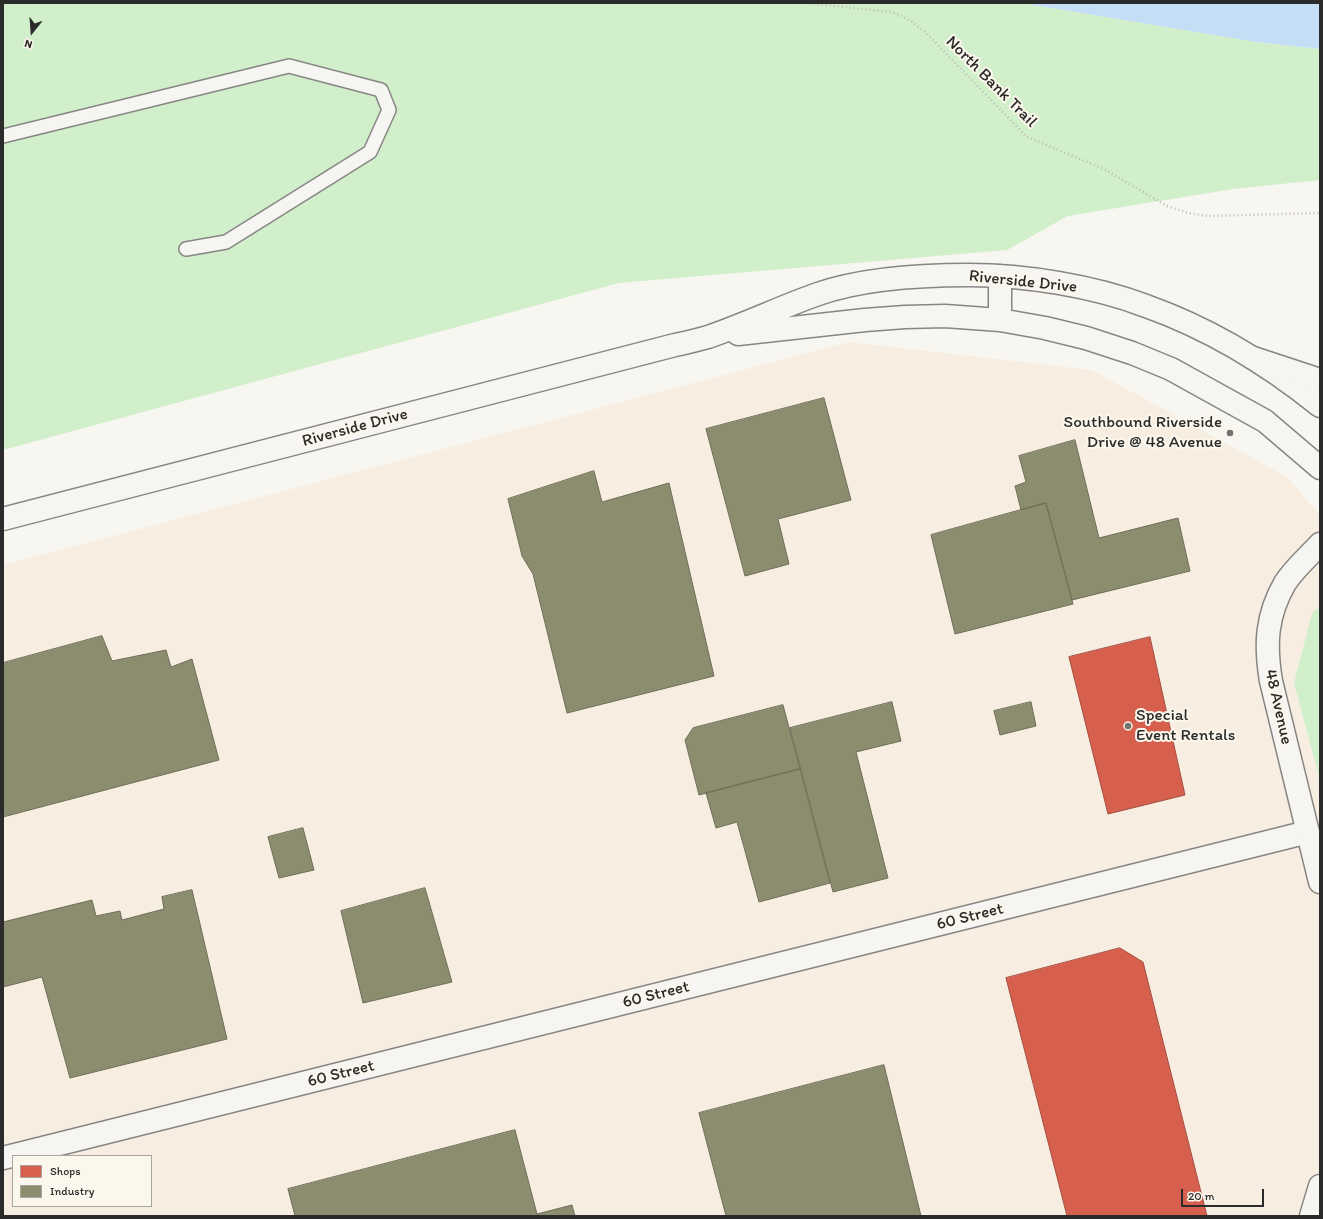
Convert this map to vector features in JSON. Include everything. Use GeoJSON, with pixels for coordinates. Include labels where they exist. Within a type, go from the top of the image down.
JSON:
{"type":"FeatureCollection","features":[{"type":"Feature","properties":{"kind":"main road","name":"Riverside Drive"},"geometry":{"type":"LineString","coordinates":[[3,519],[707,337],[822,293],[860,284],[913,277],[970,275],[1000,276],[1089,289],[1131,300],[1199,329],[1253,358],[1291,383],[1320,406]]}},
{"type":"Feature","properties":{"kind":"main road"},"geometry":{"type":"LineString","coordinates":[[1000,276],[1000,320]]}},
{"type":"Feature","properties":{"kind":"main road","name":"Riverside Drive"},"geometry":{"type":"LineString","coordinates":[[707,337],[904,317],[945,316],[1000,320],[1045,328],[1086,338],[1132,353],[1171,369],[1265,421],[1320,468]]}},
{"type":"Feature","properties":{"kind":"main road"},"geometry":{"type":"LineString","coordinates":[[1253,358],[1320,380]]}},
{"type":"Feature","properties":{"kind":"main road","name":"48 Avenue"},"geometry":{"type":"LineString","coordinates":[[1320,544],[1286,582],[1272,614],[1268,628],[1267,644],[1271,681],[1320,882]]}},
{"type":"Feature","properties":{"kind":"main road","name":"60 Street"},"geometry":{"type":"LineString","coordinates":[[15,1155],[1308,832]]}},
{"type":"Feature","properties":{"kind":"main road"},"geometry":{"type":"LineString","coordinates":[[1311,1216],[1320,1186]]}},
{"type":"Feature","properties":{"kind":"lane"},"geometry":{"type":"LineString","coordinates":[[3,136],[289,66],[381,90],[389,110],[370,152],[226,242],[186,249]]}},
{"type":"Feature","properties":{"kind":"path","name":"North Bank Trail"},"geometry":{"type":"LineString","coordinates":[[806,3],[891,12],[902,15],[925,32],[1026,137],[1104,169],[1167,206],[1188,213],[1208,216],[1320,213]]}},
{"type":"Feature","properties":{"kind":"shaded area"},"geometry":{"type":"Polygon","coordinates":[[[849,342],[1092,370],[1287,477],[1320,515],[1320,607],[1312,613],[1294,683],[1320,781],[1320,1216],[3,1216],[3,565],[849,342]]]}},
{"type":"Feature","properties":{"kind":"green space"},"geometry":{"type":"Polygon","coordinates":[[[3,3],[1021,3],[1256,42],[1320,49],[1320,180],[1233,189],[1068,216],[1007,250],[619,283],[3,450],[3,3]]]}},
{"type":"Feature","properties":{"kind":"green space"},"geometry":{"type":"Polygon","coordinates":[[[1320,607],[1320,781],[1294,683],[1312,613],[1320,607]]]}},
{"type":"Feature","properties":{"kind":"water"},"geometry":{"type":"Polygon","coordinates":[[[1021,3],[1320,3],[1320,49],[1256,42],[1021,3]]]}},
{"type":"Feature","properties":{"kind":"building: Shops","name":"Special Event Rentals"},"geometry":{"type":"Polygon","coordinates":[[[1150,637],[1185,795],[1108,814],[1069,657],[1150,637]]]}},
{"type":"Feature","properties":{"kind":"building: Shops"},"geometry":{"type":"Polygon","coordinates":[[[1120,948],[1143,962],[1207,1216],[1067,1216],[1006,978],[1120,948]]]}},
{"type":"Feature","properties":{"kind":"building: Industry"},"geometry":{"type":"Polygon","coordinates":[[[824,398],[851,500],[778,519],[789,564],[745,576],[706,429],[824,398]]]}},
{"type":"Feature","properties":{"kind":"building: Industry"},"geometry":{"type":"Polygon","coordinates":[[[1075,440],[1099,538],[1178,518],[1190,571],[1072,600],[1046,503],[1021,510],[1015,486],[1026,482],[1019,456],[1075,440]]]}},
{"type":"Feature","properties":{"kind":"building: Industry"},"geometry":{"type":"Polygon","coordinates":[[[594,471],[602,502],[669,483],[714,676],[567,713],[533,574],[522,556],[508,499],[594,471]]]}},
{"type":"Feature","properties":{"kind":"building: Industry"},"geometry":{"type":"Polygon","coordinates":[[[1046,503],[1073,604],[955,634],[931,535],[1046,503]]]}},
{"type":"Feature","properties":{"kind":"building: Industry"},"geometry":{"type":"Polygon","coordinates":[[[102,636],[112,661],[166,650],[171,667],[192,659],[219,760],[3,817],[3,663],[102,636]]]}},
{"type":"Feature","properties":{"kind":"building: Industry"},"geometry":{"type":"Polygon","coordinates":[[[892,702],[901,741],[856,752],[888,878],[833,892],[790,728],[892,702]]]}},
{"type":"Feature","properties":{"kind":"building: Industry"},"geometry":{"type":"Polygon","coordinates":[[[1031,702],[1036,726],[1000,735],[994,711],[1031,702]]]}},
{"type":"Feature","properties":{"kind":"building: Industry"},"geometry":{"type":"Polygon","coordinates":[[[783,705],[800,769],[699,795],[685,740],[693,728],[783,705]]]}},
{"type":"Feature","properties":{"kind":"building: Industry"},"geometry":{"type":"Polygon","coordinates":[[[800,769],[830,883],[759,902],[737,822],[716,828],[706,793],[800,769]]]}},
{"type":"Feature","properties":{"kind":"building: Industry"},"geometry":{"type":"Polygon","coordinates":[[[303,828],[314,870],[279,878],[268,837],[303,828]]]}},
{"type":"Feature","properties":{"kind":"building: Industry"},"geometry":{"type":"Polygon","coordinates":[[[425,888],[452,982],[363,1003],[341,911],[425,888]]]}},
{"type":"Feature","properties":{"kind":"building: Industry"},"geometry":{"type":"Polygon","coordinates":[[[192,890],[227,1039],[70,1078],[42,977],[3,987],[3,922],[92,900],[96,916],[120,911],[122,920],[164,909],[162,897],[192,890]]]}},
{"type":"Feature","properties":{"kind":"building: Industry"},"geometry":{"type":"Polygon","coordinates":[[[884,1065],[921,1216],[726,1216],[699,1113],[884,1065]]]}},
{"type":"Feature","properties":{"kind":"building: Industry"},"geometry":{"type":"Polygon","coordinates":[[[515,1130],[537,1214],[572,1205],[575,1216],[295,1216],[288,1189],[515,1130]]]}},
{"type":"Feature","properties":{"kind":"place","name":"Southbound Riverside Drive @ 48 Avenue"},"geometry":{"type":"Point","coordinates":[1230,433]}},
{"type":"Feature","properties":{"kind":"place","name":"Special Event Rentals"},"geometry":{"type":"Point","coordinates":[1128,726]}}]}
